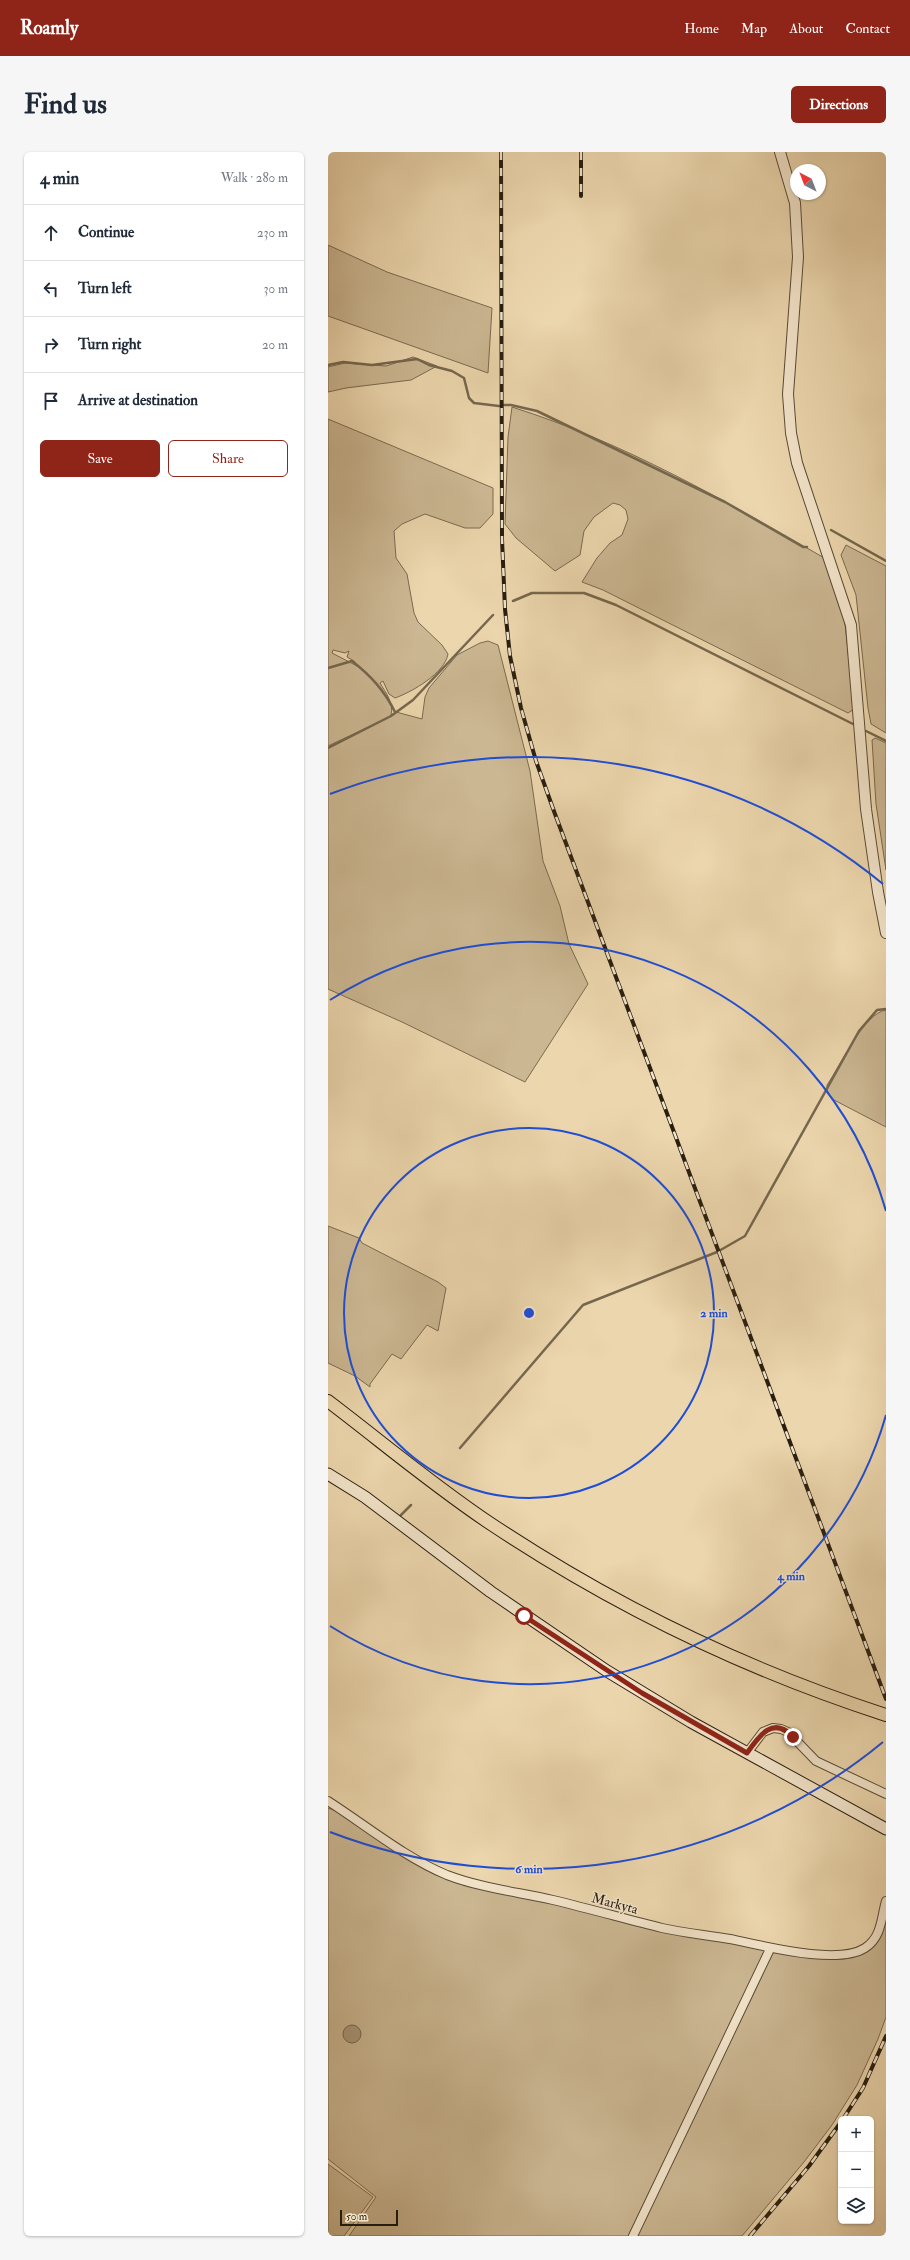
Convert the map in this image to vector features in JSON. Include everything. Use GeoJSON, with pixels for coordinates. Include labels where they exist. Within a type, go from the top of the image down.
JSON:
{"type":"FeatureCollection","features":[{"type":"Feature","properties":{"kind":"main road"},"geometry":{"type":"LineString","coordinates":[[328,1402],[452,1497],[570,1573],[637,1610],[710,1646],[770,1672],[886,1715]]}},
{"type":"Feature","properties":{"kind":"main road"},"geometry":{"type":"LineString","coordinates":[[328,1474],[365,1497],[491,1592],[566,1644],[642,1693],[747,1753],[884,1828]]}},
{"type":"Feature","properties":{"kind":"street"},"geometry":{"type":"LineString","coordinates":[[780,152],[795,203],[798,257],[788,394],[791,433],[797,463],[851,625],[866,809],[878,892],[886,933]]}},
{"type":"Feature","properties":{"kind":"street"},"geometry":{"type":"LineString","coordinates":[[747,1753],[763,1732],[773,1728],[781,1728],[788,1732],[816,1761],[886,1794]]}},
{"type":"Feature","properties":{"kind":"street","name":"Markyta"},"geometry":{"type":"LineString","coordinates":[[328,1801],[410,1856],[459,1879],[481,1886],[506,1889],[566,1903],[664,1929],[717,1937],[770,1948],[837,1954],[852,1953],[864,1948],[878,1933],[886,1901]]}},
{"type":"Feature","properties":{"kind":"street"},"geometry":{"type":"LineString","coordinates":[[633,2236],[770,1948]]}},
{"type":"Feature","properties":{"kind":"shaded area"},"geometry":{"type":"Polygon","coordinates":[[[328,245],[387,272],[492,308],[488,373],[328,316],[328,245]]]}},
{"type":"Feature","properties":{"kind":"shaded area"},"geometry":{"type":"Polygon","coordinates":[[[413,357],[437,366],[411,380],[346,388],[328,392],[328,367],[345,363],[386,366],[413,357]]]}},
{"type":"Feature","properties":{"kind":"shaded area"},"geometry":{"type":"Polygon","coordinates":[[[512,407],[594,437],[634,455],[712,495],[826,559],[844,614],[854,709],[848,713],[603,590],[582,582],[597,558],[610,543],[622,535],[628,519],[626,510],[620,505],[613,503],[594,517],[584,531],[580,555],[555,571],[516,538],[505,524],[508,437],[512,407]]]}},
{"type":"Feature","properties":{"kind":"shaded area"},"geometry":{"type":"Polygon","coordinates":[[[328,419],[493,488],[493,514],[480,528],[465,528],[425,514],[402,524],[394,531],[396,558],[407,574],[414,613],[418,622],[442,645],[448,654],[446,661],[441,668],[427,681],[395,698],[389,694],[383,681],[380,683],[390,702],[392,711],[391,715],[396,712],[422,719],[425,697],[429,688],[457,655],[480,643],[488,641],[498,645],[530,771],[543,861],[560,906],[569,944],[588,984],[525,1082],[402,1022],[328,989],[328,748],[377,723],[328,746],[328,419]],[[333,650],[332,653],[357,666],[354,661],[347,657],[349,651],[345,653],[333,650]]]}},
{"type":"Feature","properties":{"kind":"shaded area"},"geometry":{"type":"Polygon","coordinates":[[[846,545],[886,566],[886,733],[871,724],[856,595],[841,555],[846,545]]]}},
{"type":"Feature","properties":{"kind":"shaded area"},"geometry":{"type":"Polygon","coordinates":[[[875,738],[886,743],[886,870],[876,804],[872,740],[875,738]]]}},
{"type":"Feature","properties":{"kind":"shaded area"},"geometry":{"type":"Polygon","coordinates":[[[886,1010],[886,1127],[832,1099],[827,1090],[827,1085],[861,1030],[869,1020],[878,1013],[886,1010]]]}},
{"type":"Feature","properties":{"kind":"shaded area"},"geometry":{"type":"Polygon","coordinates":[[[328,1226],[359,1238],[362,1243],[438,1282],[446,1288],[438,1331],[427,1325],[401,1359],[392,1354],[370,1384],[370,1387],[355,1376],[328,1363],[328,1226]]]}},
{"type":"Feature","properties":{"kind":"shaded area"},"geometry":{"type":"Polygon","coordinates":[[[328,1808],[353,1817],[445,1874],[664,1929],[847,1957],[864,1951],[874,1943],[886,1915],[886,2017],[878,2039],[857,2085],[832,2125],[804,2162],[742,2236],[349,2236],[376,2197],[328,2159],[328,1808]]]}},
{"type":"Feature","properties":{"kind":"shaded area"},"geometry":{"type":"Polygon","coordinates":[[[352,2025],[358,2028],[361,2034],[358,2040],[352,2043],[346,2040],[343,2034],[346,2028],[352,2025]]]}},
{"type":"Feature","properties":{"kind":"shaded area"},"geometry":{"type":"Polygon","coordinates":[[[328,2164],[373,2197],[344,2236],[328,2236],[328,2164]]]}},
{"type":"Feature","properties":{"kind":"waterway"},"geometry":{"type":"LineString","coordinates":[[328,365],[343,362],[372,365],[417,359],[429,365],[452,371],[464,378],[469,398],[474,403],[499,406]]}},
{"type":"Feature","properties":{"kind":"waterway"},"geometry":{"type":"LineString","coordinates":[[504,405],[511,405],[537,411],[725,502],[803,547],[807,547]]}},
{"type":"Feature","properties":{"kind":"waterway"},"geometry":{"type":"LineString","coordinates":[[831,530],[886,561]]}},
{"type":"Feature","properties":{"kind":"waterway"},"geometry":{"type":"LineString","coordinates":[[513,601],[532,593],[584,593],[616,605],[855,725]]}},
{"type":"Feature","properties":{"kind":"waterway"},"geometry":{"type":"LineString","coordinates":[[328,748],[391,716],[413,700],[493,615]]}},
{"type":"Feature","properties":{"kind":"waterway"},"geometry":{"type":"LineString","coordinates":[[328,668],[352,661],[376,684],[395,712]]}},
{"type":"Feature","properties":{"kind":"waterway"},"geometry":{"type":"LineString","coordinates":[[866,731],[886,741]]}},
{"type":"Feature","properties":{"kind":"waterway"},"geometry":{"type":"LineString","coordinates":[[460,1448],[583,1305],[717,1252],[745,1236],[859,1031],[877,1010],[886,1009]]}},
{"type":"Feature","properties":{"kind":"waterway"},"geometry":{"type":"LineString","coordinates":[[401,1515],[411,1505]]}},
{"type":"Feature","properties":{"kind":"railway"},"geometry":{"type":"LineString","coordinates":[[501,152],[502,539],[505,609],[510,656],[521,708],[536,761],[555,814],[886,1699]]}},
{"type":"Feature","properties":{"kind":"railway"},"geometry":{"type":"LineString","coordinates":[[581,152],[581,196]]}},
{"type":"Feature","properties":{"kind":"railway"},"geometry":{"type":"LineString","coordinates":[[845,2116],[863,2088],[886,2036]]}},
{"type":"Feature","properties":{"kind":"railway"},"geometry":{"type":"LineString","coordinates":[[750,2236],[809,2166],[838,2126]]}},
{"type":"Feature","properties":{"kind":"route"},"geometry":{"type":"LineString","coordinates":[[524,1616],[642,1693],[747,1753],[761,1734],[769,1729],[781,1728],[793,1737]]}}]}
